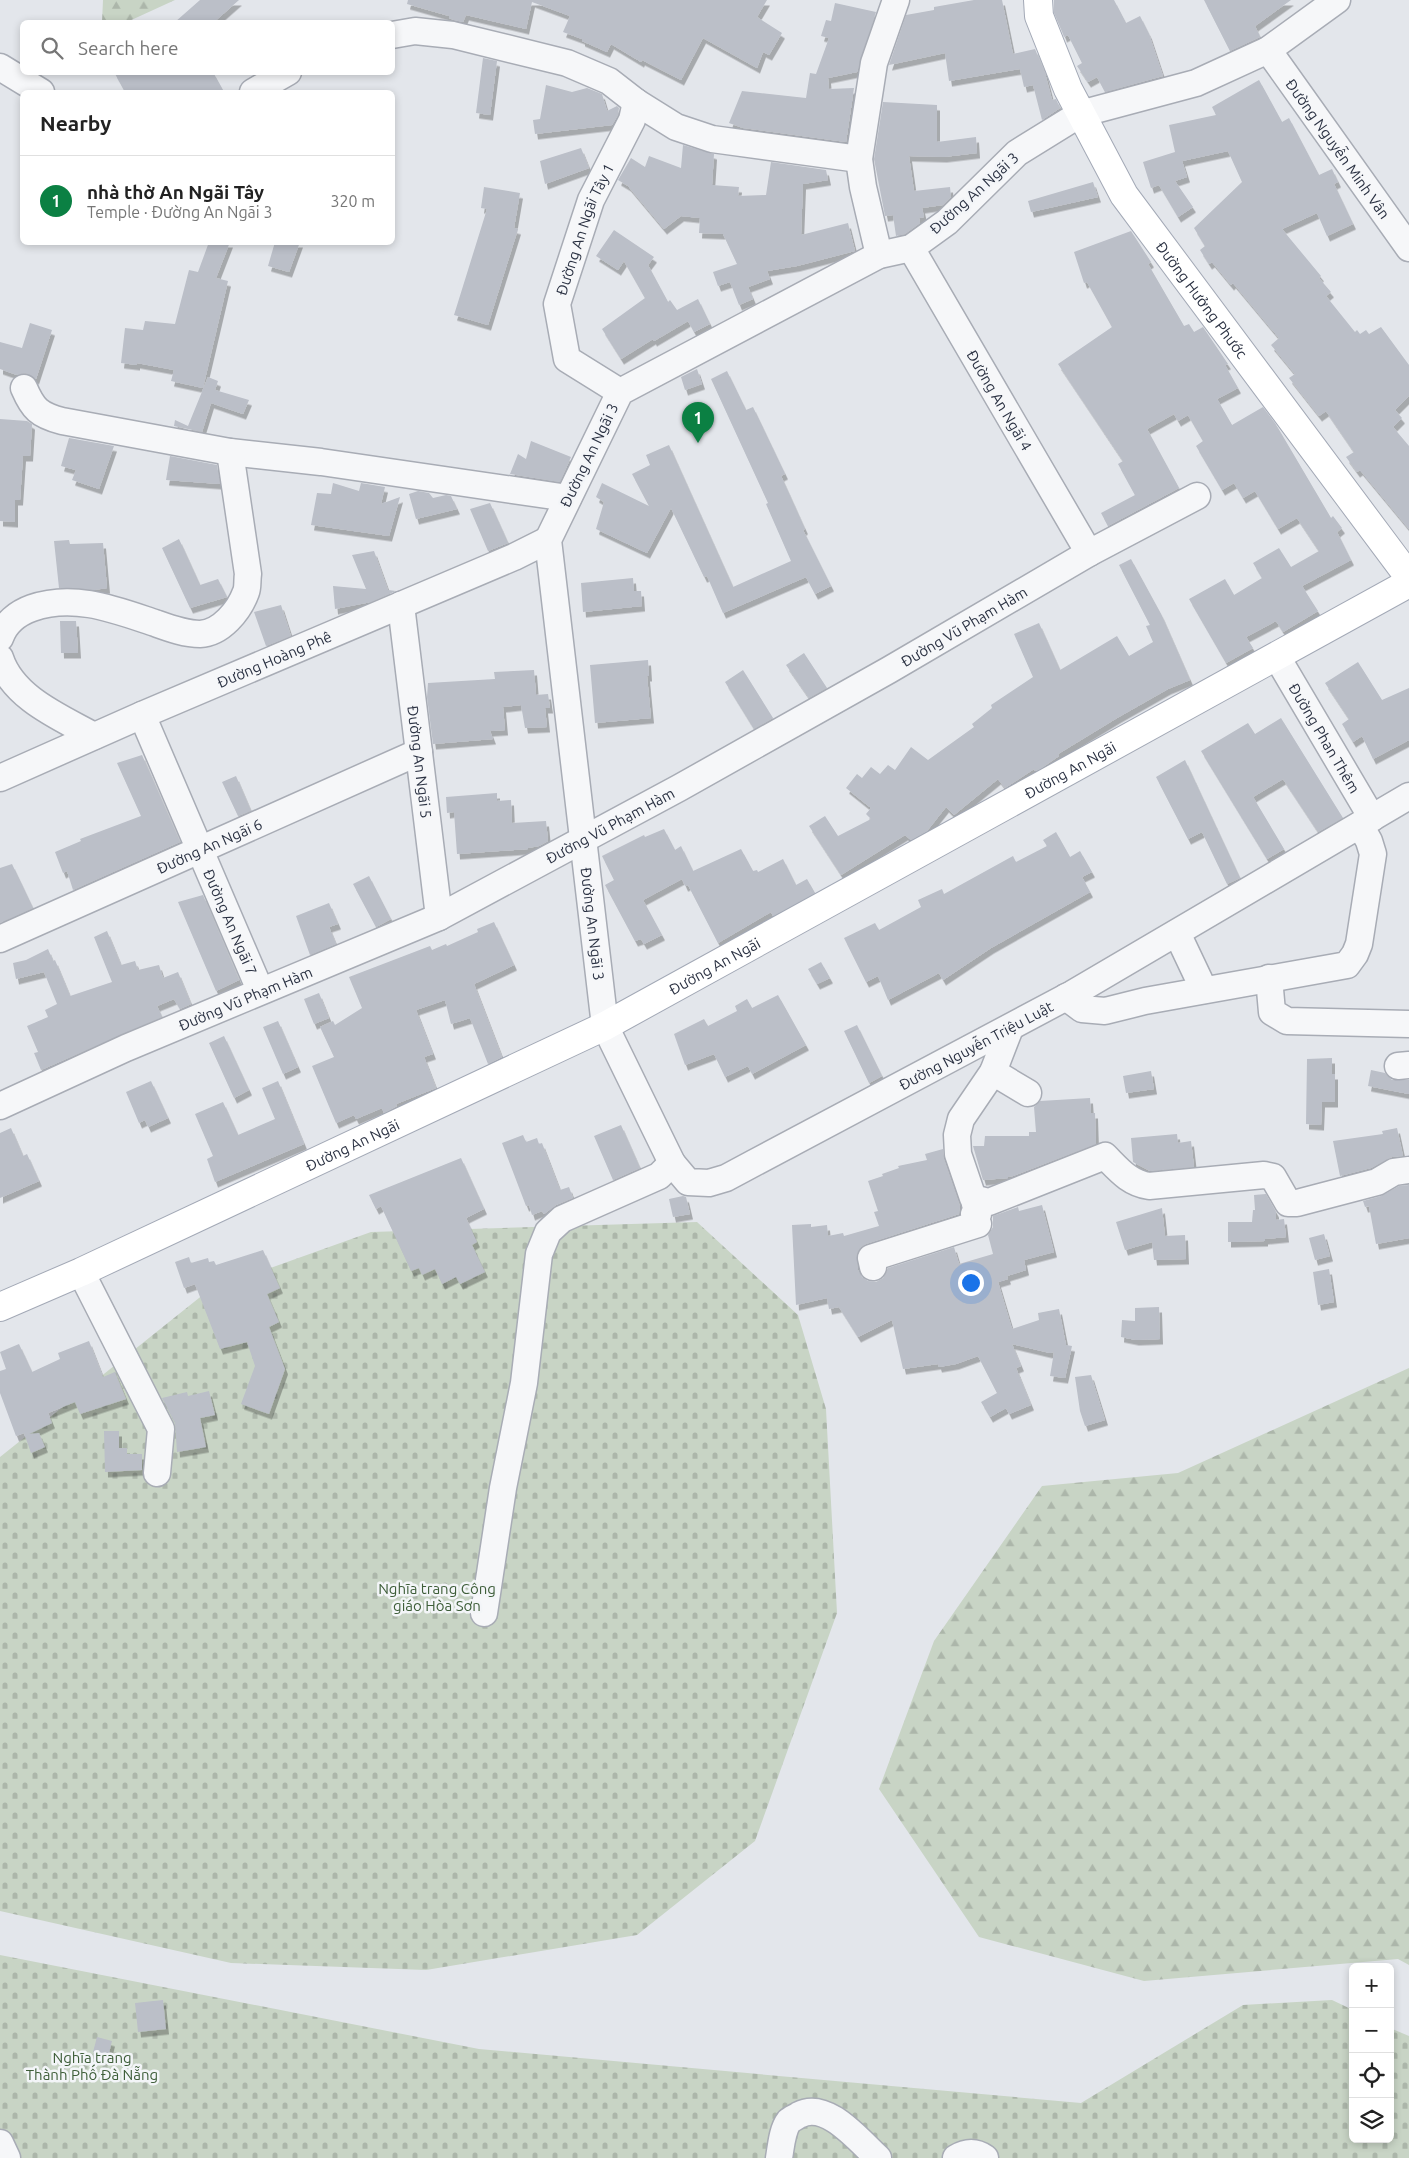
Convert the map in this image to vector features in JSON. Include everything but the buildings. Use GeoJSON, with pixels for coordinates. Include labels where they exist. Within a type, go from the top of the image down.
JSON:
{"type":"FeatureCollection","features":[{"type":"Feature","properties":{"kind":"main road","name":"Đường Hưởng Phước"},"geometry":{"type":"LineString","coordinates":[[1038,0],[1039,16],[1068,89],[1124,195],[1409,577]]}},
{"type":"Feature","properties":{"kind":"main road","name":"Đường An Ngãi"},"geometry":{"type":"LineString","coordinates":[[0,1307],[81,1272],[605,1026],[1409,583]]}},
{"type":"Feature","properties":{"kind":"street"},"geometry":{"type":"LineString","coordinates":[[879,255],[863,187],[859,158],[874,63],[896,0]]}},
{"type":"Feature","properties":{"kind":"street","name":"Đường An Ngãi 3"},"geometry":{"type":"LineString","coordinates":[[605,1026],[548,540],[620,392],[879,255],[911,248],[947,222],[1017,153],[1080,114],[1196,83],[1268,50],[1337,0]]}},
{"type":"Feature","properties":{"kind":"street"},"geometry":{"type":"LineString","coordinates":[[395,34],[415,31],[453,35],[567,63],[610,81],[636,102],[676,126],[712,139],[859,158]]}},
{"type":"Feature","properties":{"kind":"street","name":"Đường Nguyễn Minh Vân"},"geometry":{"type":"LineString","coordinates":[[1268,50],[1409,248]]}},
{"type":"Feature","properties":{"kind":"street"},"geometry":{"type":"LineString","coordinates":[[0,66],[38,90]]}},
{"type":"Feature","properties":{"kind":"street"},"geometry":{"type":"LineString","coordinates":[[256,90],[283,75]]}},
{"type":"Feature","properties":{"kind":"street","name":"Đường An Ngãi Tây 1"},"geometry":{"type":"LineString","coordinates":[[620,392],[567,359],[557,304],[591,200],[632,120],[636,102]]}},
{"type":"Feature","properties":{"kind":"street","name":"Đường An Ngãi 4"},"geometry":{"type":"LineString","coordinates":[[911,248],[1089,553]]}},
{"type":"Feature","properties":{"kind":"street"},"geometry":{"type":"LineString","coordinates":[[24,388],[35,408],[52,418],[230,452],[321,462],[568,498]]}},
{"type":"Feature","properties":{"kind":"street"},"geometry":{"type":"LineString","coordinates":[[0,638],[6,625],[24,611],[48,604],[64,602],[99,606],[183,632],[199,634],[209,632],[222,625],[232,616],[241,603],[246,590],[248,574],[230,452]]}},
{"type":"Feature","properties":{"kind":"street","name":"Đường Vũ Phạm Hàm"},"geometry":{"type":"LineString","coordinates":[[0,1106],[126,1048],[260,990],[439,917],[880,675],[1089,553],[1197,496]]}},
{"type":"Feature","properties":{"kind":"street","name":"Đường Hoàng Phê"},"geometry":{"type":"LineString","coordinates":[[0,778],[548,540]]}},
{"type":"Feature","properties":{"kind":"street","name":"Đường An Ngãi 5"},"geometry":{"type":"LineString","coordinates":[[402,605],[439,917]]}},
{"type":"Feature","properties":{"kind":"street","name":"Đường Phan Thêm"},"geometry":{"type":"LineString","coordinates":[[1066,997],[1082,1009],[1095,1012],[1269,978],[1341,967],[1350,962],[1356,954],[1362,928],[1373,854],[1366,821],[1277,656]]}},
{"type":"Feature","properties":{"kind":"street"},"geometry":{"type":"LineString","coordinates":[[0,658],[12,682],[26,695],[94,736]]}},
{"type":"Feature","properties":{"kind":"street","name":"Đường An Ngãi 7"},"geometry":{"type":"LineString","coordinates":[[142,715],[260,990]]}},
{"type":"Feature","properties":{"kind":"street","name":"Đường An Ngãi 6"},"geometry":{"type":"LineString","coordinates":[[0,939],[419,752]]}},
{"type":"Feature","properties":{"kind":"street","name":"Đường Nguyễn Triệu Luật"},"geometry":{"type":"LineString","coordinates":[[605,1026],[672,1163],[688,1182],[710,1183],[726,1178],[1066,997],[1409,796]]}},
{"type":"Feature","properties":{"kind":"street"},"geometry":{"type":"LineString","coordinates":[[1176,933],[1204,990]]}},
{"type":"Feature","properties":{"kind":"street"},"geometry":{"type":"LineString","coordinates":[[1269,978],[1272,1012],[1287,1021],[1409,1024]]}},
{"type":"Feature","properties":{"kind":"street"},"geometry":{"type":"LineString","coordinates":[[983,1202],[973,1198],[958,1154],[957,1136],[961,1119],[993,1072],[1010,1028]]}},
{"type":"Feature","properties":{"kind":"street"},"geometry":{"type":"LineString","coordinates":[[993,1072],[1028,1093]]}},
{"type":"Feature","properties":{"kind":"street"},"geometry":{"type":"LineString","coordinates":[[873,1266],[871,1258],[978,1224],[974,1214],[978,1214],[975,1204],[989,1202],[1105,1156],[1128,1180],[1149,1186],[1264,1175],[1273,1177],[1288,1203],[1297,1203],[1377,1182],[1394,1172],[1409,1170]]}},
{"type":"Feature","properties":{"kind":"street"},"geometry":{"type":"LineString","coordinates":[[484,1613],[503,1488],[524,1383],[539,1254],[548,1232],[562,1218],[659,1176],[672,1163]]}},
{"type":"Feature","properties":{"kind":"street"},"geometry":{"type":"LineString","coordinates":[[81,1272],[161,1429],[157,1473]]}},
{"type":"Feature","properties":{"kind":"street"},"geometry":{"type":"LineString","coordinates":[[779,2158],[783,2135],[789,2121],[804,2112],[818,2112],[833,2118],[878,2158]]}},
{"type":"Feature","properties":{"kind":"street"},"geometry":{"type":"LineString","coordinates":[[0,2143],[8,2158]]}},
{"type":"Feature","properties":{"kind":"street"},"geometry":{"type":"LineString","coordinates":[[956,2158],[964,2153],[978,2153],[985,2158]]}},
{"type":"Feature","properties":{"kind":"green space"},"geometry":{"type":"Polygon","coordinates":[[[103,0],[175,0],[131,20],[102,20],[103,0]]]}},
{"type":"Feature","properties":{"kind":"green space","name":"Nghĩa trang Công giáo Hòa Sơn"},"geometry":{"type":"Polygon","coordinates":[[[697,1222],[798,1315],[826,1409],[837,1613],[755,1841],[637,1935],[426,1970],[231,1963],[0,1911],[0,1457],[209,1290],[371,1232],[697,1222]]]}},
{"type":"Feature","properties":{"kind":"green space"},"geometry":{"type":"Polygon","coordinates":[[[1409,1368],[1409,1965],[1398,1959],[1144,1981],[979,1937],[879,1789],[934,1641],[1042,1486],[1178,1473],[1409,1368]]]}},
{"type":"Feature","properties":{"kind":"green space","name":"Nghĩa trang Thành Phố Đà Nẵng"},"geometry":{"type":"Polygon","coordinates":[[[0,1955],[479,2049],[1081,2103],[1243,2005],[1332,2000],[1349,2008],[1349,2143],[1394,2143],[1394,2030],[1409,2036],[1409,2158],[0,2158],[0,1955]]]}},
{"type":"Feature","properties":{"kind":"place","name":"nhà thờ An Ngãi Tây"},"geometry":{"type":"Point","coordinates":[698,443]}}]}
